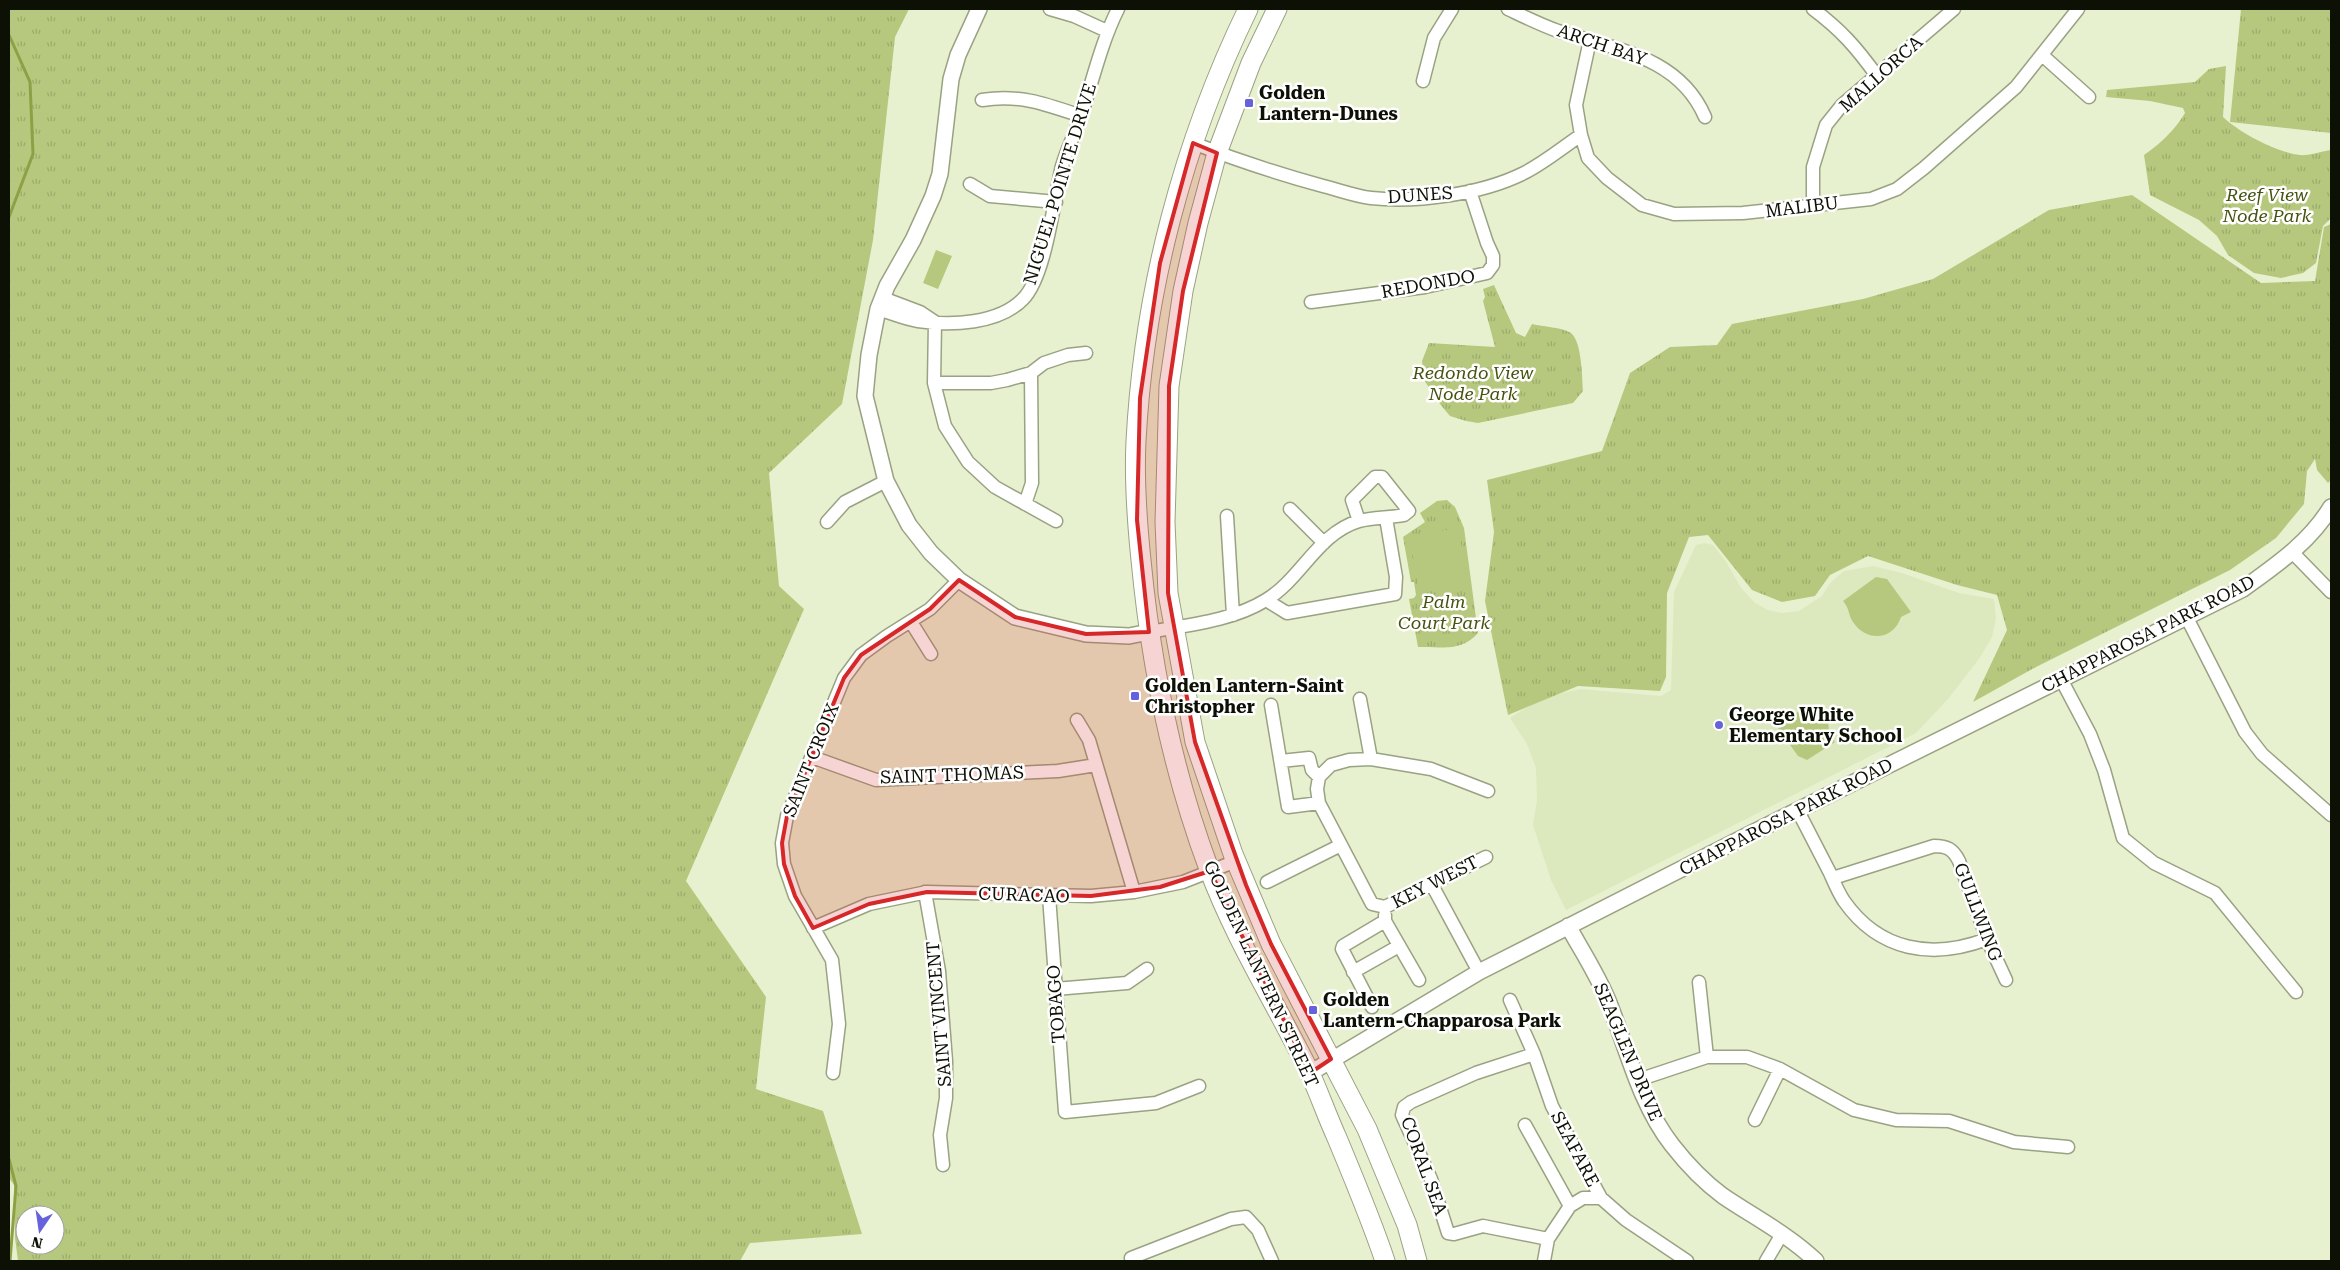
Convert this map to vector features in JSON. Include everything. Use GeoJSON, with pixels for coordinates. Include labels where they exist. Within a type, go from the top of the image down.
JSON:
{"type":"FeatureCollection","features":[{"type":"Feature","properties":{"kind":"main road","name":"GOLDEN LANTERN STREET"},"geometry":{"type":"LineString","coordinates":[[1248,9],[1209,98],[1183,175],[1160,263],[1145,350],[1136,442],[1137,520],[1149,632],[1170,742],[1210,871],[1279,1017],[1310,1073],[1353,1175],[1385,1261]]}},
{"type":"Feature","properties":{"kind":"main road","name":"GOLDEN LANTERN STREET"},"geometry":{"type":"LineString","coordinates":[[1277,9],[1252,63],[1217,153],[1182,292],[1169,386],[1165,530],[1168,593],[1195,742],[1236,861],[1271,944],[1366,1129],[1407,1225],[1417,1261]]}},
{"type":"Feature","properties":{"kind":"street"},"geometry":{"type":"LineString","coordinates":[[979,9],[958,54],[950,79],[940,174],[933,196],[881,304],[869,355],[865,396],[886,480],[909,525],[931,553],[959,580],[1015,617],[1086,634],[1129,636],[1234,615],[1266,600],[1279,590],[1324,543],[1342,529],[1359,521],[1404,515],[1410,511],[1379,476],[1352,500],[1359,521]]}},
{"type":"Feature","properties":{"kind":"street"},"geometry":{"type":"LineString","coordinates":[[1050,9],[1074,16],[1107,31]]}},
{"type":"Feature","properties":{"kind":"street","name":"NIGUEL POINTE DRIVE"},"geometry":{"type":"LineString","coordinates":[[935,322],[980,320],[1012,307],[1024,298],[1037,272],[1056,202],[1062,165],[1081,116],[1107,31],[1118,9]]}},
{"type":"Feature","properties":{"kind":"street"},"geometry":{"type":"LineString","coordinates":[[1423,81],[1434,38],[1452,9]]}},
{"type":"Feature","properties":{"kind":"street","name":"ARCH BAY"},"geometry":{"type":"LineString","coordinates":[[1508,9],[1557,31],[1638,55],[1655,63],[1692,93],[1705,117]]}},
{"type":"Feature","properties":{"kind":"street"},"geometry":{"type":"LineString","coordinates":[[1813,9],[1836,27],[1855,46],[1877,76]]}},
{"type":"Feature","properties":{"kind":"street","name":"MALLORCA"},"geometry":{"type":"LineString","coordinates":[[1813,206],[1813,167],[1826,125],[1842,105],[1954,9]]}},
{"type":"Feature","properties":{"kind":"street","name":"MALIBU"},"geometry":{"type":"LineString","coordinates":[[1590,40],[1576,105],[1581,135],[1588,158],[1607,178],[1642,205],[1674,214],[1706,215],[1872,199],[1898,189],[2008,93],[2042,55],[2078,9]]}},
{"type":"Feature","properties":{"kind":"street"},"geometry":{"type":"LineString","coordinates":[[2042,55],[2089,97]]}},
{"type":"Feature","properties":{"kind":"street"},"geometry":{"type":"LineString","coordinates":[[982,100],[1005,96],[1041,103],[1081,116]]}},
{"type":"Feature","properties":{"kind":"street","name":"DUNES"},"geometry":{"type":"LineString","coordinates":[[1193,144],[1288,176],[1370,198],[1408,200],[1470,190],[1524,173],[1581,135]]}},
{"type":"Feature","properties":{"kind":"street"},"geometry":{"type":"LineString","coordinates":[[970,184],[990,196],[1056,202]]}},
{"type":"Feature","properties":{"kind":"street","name":"REDONDO"},"geometry":{"type":"LineString","coordinates":[[1311,302],[1425,286],[1486,273],[1493,265],[1493,256],[1470,190]]}},
{"type":"Feature","properties":{"kind":"street"},"geometry":{"type":"LineString","coordinates":[[881,304],[920,312],[935,322],[934,383],[945,426],[968,462],[995,487],[1056,521]]}},
{"type":"Feature","properties":{"kind":"street"},"geometry":{"type":"LineString","coordinates":[[934,383],[991,383],[1031,373],[1044,363],[1068,355],[1086,353]]}},
{"type":"Feature","properties":{"kind":"street"},"geometry":{"type":"LineString","coordinates":[[1025,504],[1032,483],[1031,373]]}},
{"type":"Feature","properties":{"kind":"street"},"geometry":{"type":"LineString","coordinates":[[827,522],[845,502],[886,480]]}},
{"type":"Feature","properties":{"kind":"street","name":"CHAPPAROSA PARK ROAD"},"geometry":{"type":"LineString","coordinates":[[1310,1073],[1479,972],[2243,589],[2292,553],[2321,524],[2331,507]]}},
{"type":"Feature","properties":{"kind":"street"},"geometry":{"type":"LineString","coordinates":[[1290,509],[1324,543]]}},
{"type":"Feature","properties":{"kind":"street"},"geometry":{"type":"LineString","coordinates":[[1227,516],[1234,615]]}},
{"type":"Feature","properties":{"kind":"street"},"geometry":{"type":"LineString","coordinates":[[1266,600],[1287,612],[1394,594],[1396,578],[1386,518]]}},
{"type":"Feature","properties":{"kind":"street"},"geometry":{"type":"LineString","coordinates":[[2292,553],[2331,592]]}},
{"type":"Feature","properties":{"kind":"street","name":"SAINT CROIX"},"geometry":{"type":"LineString","coordinates":[[833,1073],[839,1024],[832,960],[794,896],[784,864],[782,843],[787,816],[844,678],[861,655],[930,609],[959,580]]}},
{"type":"Feature","properties":{"kind":"street"},"geometry":{"type":"LineString","coordinates":[[2187,618],[2245,732],[2262,754],[2331,815]]}},
{"type":"Feature","properties":{"kind":"street"},"geometry":{"type":"LineString","coordinates":[[911,622],[930,654]]}},
{"type":"Feature","properties":{"kind":"street"},"geometry":{"type":"LineString","coordinates":[[2062,679],[2090,734],[2104,770],[2123,838],[2154,863],[2216,894],[2296,992]]}},
{"type":"Feature","properties":{"kind":"street"},"geometry":{"type":"LineString","coordinates":[[1360,699],[1371,759]]}},
{"type":"Feature","properties":{"kind":"street"},"geometry":{"type":"LineString","coordinates":[[1271,705],[1288,807],[1319,803]]}},
{"type":"Feature","properties":{"kind":"street"},"geometry":{"type":"LineString","coordinates":[[1077,720],[1089,740],[1134,892]]}},
{"type":"Feature","properties":{"kind":"street","name":"SAINT THOMAS"},"geometry":{"type":"LineString","coordinates":[[812,757],[876,780],[1049,771],[1096,765]]}},
{"type":"Feature","properties":{"kind":"street"},"geometry":{"type":"LineString","coordinates":[[1281,761],[1309,758],[1312,770],[1319,777]]}},
{"type":"Feature","properties":{"kind":"street"},"geometry":{"type":"LineString","coordinates":[[1419,980],[1385,922],[1385,907],[1372,904],[1319,803],[1317,789],[1319,777],[1331,765],[1349,760],[1371,759],[1431,769],[1488,791]]}},
{"type":"Feature","properties":{"kind":"street"},"geometry":{"type":"LineString","coordinates":[[1798,811],[1843,899],[1857,918],[1875,932],[1896,943],[1919,950],[1942,951],[1965,947],[1987,939]]}},
{"type":"Feature","properties":{"kind":"street"},"geometry":{"type":"LineString","coordinates":[[1267,882],[1341,844]]}},
{"type":"Feature","properties":{"kind":"street","name":"GULLWING"},"geometry":{"type":"LineString","coordinates":[[1833,878],[1934,846],[1945,846],[1954,852],[1959,861],[1987,939],[2006,980]]}},
{"type":"Feature","properties":{"kind":"street","name":"KEY WEST"},"geometry":{"type":"LineString","coordinates":[[1385,907],[1486,857]]}},
{"type":"Feature","properties":{"kind":"street","name":"CURACAO"},"geometry":{"type":"LineString","coordinates":[[813,928],[869,904],[924,892],[1091,896],[1134,892],[1183,882],[1236,861]]}},
{"type":"Feature","properties":{"kind":"street"},"geometry":{"type":"LineString","coordinates":[[1432,885],[1479,972]]}},
{"type":"Feature","properties":{"kind":"street","name":"SAINT VINCENT"},"geometry":{"type":"LineString","coordinates":[[924,892],[939,971],[946,1061],[946,1098],[940,1135],[943,1165]]}},
{"type":"Feature","properties":{"kind":"street","name":"TOBAGO"},"geometry":{"type":"LineString","coordinates":[[1049,896],[1065,1112],[1156,1103],[1199,1086]]}},
{"type":"Feature","properties":{"kind":"street","name":"KEY WEST"},"geometry":{"type":"LineString","coordinates":[[1353,972],[1342,949],[1343,946],[1385,922]]}},
{"type":"Feature","properties":{"kind":"street","name":"SEAGLEN DRIVE"},"geometry":{"type":"LineString","coordinates":[[1568,926],[1609,1001],[1653,1115],[1672,1145],[1699,1174],[1722,1194],[1782,1234],[1816,1261]]}},
{"type":"Feature","properties":{"kind":"street"},"geometry":{"type":"LineString","coordinates":[[1372,1006],[1353,972],[1399,946]]}},
{"type":"Feature","properties":{"kind":"street"},"geometry":{"type":"LineString","coordinates":[[1055,989],[1127,984],[1147,969]]}},
{"type":"Feature","properties":{"kind":"street"},"geometry":{"type":"LineString","coordinates":[[1699,982],[1707,1057]]}},
{"type":"Feature","properties":{"kind":"street","name":"SEAFARE"},"geometry":{"type":"LineString","coordinates":[[1510,1000],[1534,1054],[1552,1106],[1601,1198],[1626,1220],[1687,1261]]}},
{"type":"Feature","properties":{"kind":"street","name":"CORAL SEA"},"geometry":{"type":"LineString","coordinates":[[1534,1054],[1476,1072],[1411,1102],[1404,1107],[1402,1115],[1431,1179],[1448,1233],[1454,1234],[1483,1226],[1548,1239]]}},
{"type":"Feature","properties":{"kind":"street"},"geometry":{"type":"LineString","coordinates":[[1638,1080],[1707,1057],[1747,1058],[1780,1069],[1854,1110],[1896,1120],[1949,1121],[2014,1142],[2068,1148]]}},
{"type":"Feature","properties":{"kind":"street"},"geometry":{"type":"LineString","coordinates":[[1755,1120],[1780,1069]]}},
{"type":"Feature","properties":{"kind":"street"},"geometry":{"type":"LineString","coordinates":[[1525,1125],[1570,1206]]}},
{"type":"Feature","properties":{"kind":"street"},"geometry":{"type":"LineString","coordinates":[[1544,1261],[1548,1239],[1570,1206],[1584,1198],[1601,1198]]}},
{"type":"Feature","properties":{"kind":"street"},"geometry":{"type":"LineString","coordinates":[[1131,1258],[1231,1219],[1246,1217],[1258,1230],[1272,1261]]}},
{"type":"Feature","properties":{"kind":"street"},"geometry":{"type":"LineString","coordinates":[[1767,1261],[1782,1234]]}},
{"type":"Feature","properties":{"kind":"highlighted area"},"geometry":{"type":"Polygon","coordinates":[[[1193,143],[1217,153],[1183,291],[1169,386],[1168,593],[1195,742],[1246,885],[1271,944],[1331,1059],[1310,1073],[1210,871],[1160,887],[1091,896],[927,892],[869,904],[813,928],[795,896],[784,864],[782,843],[787,816],[844,678],[861,655],[930,609],[959,580],[1015,617],[1086,634],[1149,632],[1137,520],[1140,398],[1160,263],[1193,143]]]}},
{"type":"Feature","properties":{"kind":"shaded area","name":"George White Elementary School"},"geometry":{"type":"Polygon","coordinates":[[[1704,543],[1713,545],[1725,560],[1741,588],[1755,603],[1768,610],[1782,613],[1799,611],[1822,596],[1830,583],[1844,571],[1873,566],[1902,573],[1959,593],[1994,599],[1996,618],[1992,637],[1979,659],[1948,699],[1916,733],[1566,910],[1551,880],[1533,825],[1537,800],[1536,768],[1527,744],[1510,718],[1543,697],[1581,689],[1661,696],[1671,690],[1674,592],[1696,545],[1704,543]]]}},
{"type":"Feature","properties":{"kind":"green space"},"geometry":{"type":"Polygon","coordinates":[[[9,9],[909,9],[895,37],[873,240],[842,404],[769,473],[779,586],[804,609],[686,881],[766,997],[756,1089],[823,1111],[862,1234],[750,1243],[740,1261],[18,1261],[17,1255],[65,1255],[65,1205],[15,1205],[15,1238],[14,1185],[9,1178],[9,9]]]}},
{"type":"Feature","properties":{"kind":"green space"},"geometry":{"type":"Polygon","coordinates":[[[2241,9],[2331,9],[2331,133],[2230,122],[2241,9]]]}},
{"type":"Feature","properties":{"kind":"green space","name":"Reef View Node Park"},"geometry":{"type":"Polygon","coordinates":[[[2226,66],[2223,117],[2230,123],[2259,141],[2290,153],[2304,155],[2331,150],[2331,218],[2323,226],[2316,263],[2303,273],[2281,278],[2254,273],[2228,255],[2217,236],[2199,220],[2150,195],[2144,155],[2172,131],[2185,113],[2183,108],[2150,101],[2106,97],[2107,90],[2195,82],[2209,69],[2226,66]]]}},
{"type":"Feature","properties":{"kind":"green space"},"geometry":{"type":"Polygon","coordinates":[[[2132,195],[2261,283],[2315,281],[2324,227],[2331,224],[2331,480],[2328,483],[2317,470],[2315,459],[2307,471],[2304,504],[2276,538],[2230,570],[2036,667],[1973,702],[2007,630],[1997,595],[1957,585],[1868,556],[1830,575],[1815,596],[1782,602],[1752,590],[1708,535],[1689,537],[1667,593],[1666,677],[1660,691],[1578,686],[1508,715],[1485,601],[1494,532],[1487,480],[1602,451],[1630,373],[1670,347],[1717,345],[1732,324],[1863,299],[1933,279],[2049,210],[2132,195]]]}},
{"type":"Feature","properties":{"kind":"green space"},"geometry":{"type":"Polygon","coordinates":[[[936,250],[952,256],[938,289],[923,283],[936,250]]]}},
{"type":"Feature","properties":{"kind":"green space","name":"Redondo View Node Park"},"geometry":{"type":"Polygon","coordinates":[[[1494,285],[1516,333],[1525,337],[1532,324],[1563,329],[1571,333],[1575,338],[1581,360],[1583,391],[1573,403],[1478,423],[1450,416],[1440,404],[1424,380],[1422,361],[1429,343],[1495,347],[1483,301],[1485,297],[1483,289],[1494,285]]]}},
{"type":"Feature","properties":{"kind":"green space","name":"Palm Court Park"},"geometry":{"type":"Polygon","coordinates":[[[1447,500],[1455,507],[1464,528],[1478,633],[1457,646],[1418,647],[1409,599],[1414,598],[1416,595],[1414,582],[1411,582],[1403,537],[1425,522],[1420,513],[1437,501],[1447,500]]]}},
{"type":"Feature","properties":{"kind":"green space"},"geometry":{"type":"Polygon","coordinates":[[[1454,529],[1459,532],[1467,577],[1463,582],[1423,588],[1418,585],[1410,539],[1413,535],[1454,529]]]}},
{"type":"Feature","properties":{"kind":"green space"},"geometry":{"type":"Polygon","coordinates":[[[1876,577],[1887,579],[1911,612],[1901,617],[1892,631],[1879,636],[1872,636],[1858,629],[1843,601],[1876,577]]]}},
{"type":"Feature","properties":{"kind":"green space"},"geometry":{"type":"Polygon","coordinates":[[[1808,707],[1818,710],[1828,720],[1829,732],[1835,742],[1807,760],[1798,756],[1778,728],[1798,711],[1808,707]]]}},
{"type":"Feature","properties":{"kind":"waterway"},"geometry":{"type":"LineString","coordinates":[[9,35],[30,82],[33,154],[9,217]]}},
{"type":"Feature","properties":{"kind":"waterway"},"geometry":{"type":"LineString","coordinates":[[9,1159],[16,1186],[10,1261]]}},
{"type":"Feature","properties":{"kind":"place","name":"Golden Lantern-Dunes"},"geometry":{"type":"Point","coordinates":[1249,103]}},
{"type":"Feature","properties":{"kind":"place","name":"Golden Lantern-Saint Christopher"},"geometry":{"type":"Point","coordinates":[1135,696]}},
{"type":"Feature","properties":{"kind":"place","name":"George White Elementary School"},"geometry":{"type":"Point","coordinates":[1719,725]}},
{"type":"Feature","properties":{"kind":"place","name":"Golden Lantern-Chapparosa Park"},"geometry":{"type":"Point","coordinates":[1313,1010]}}]}
